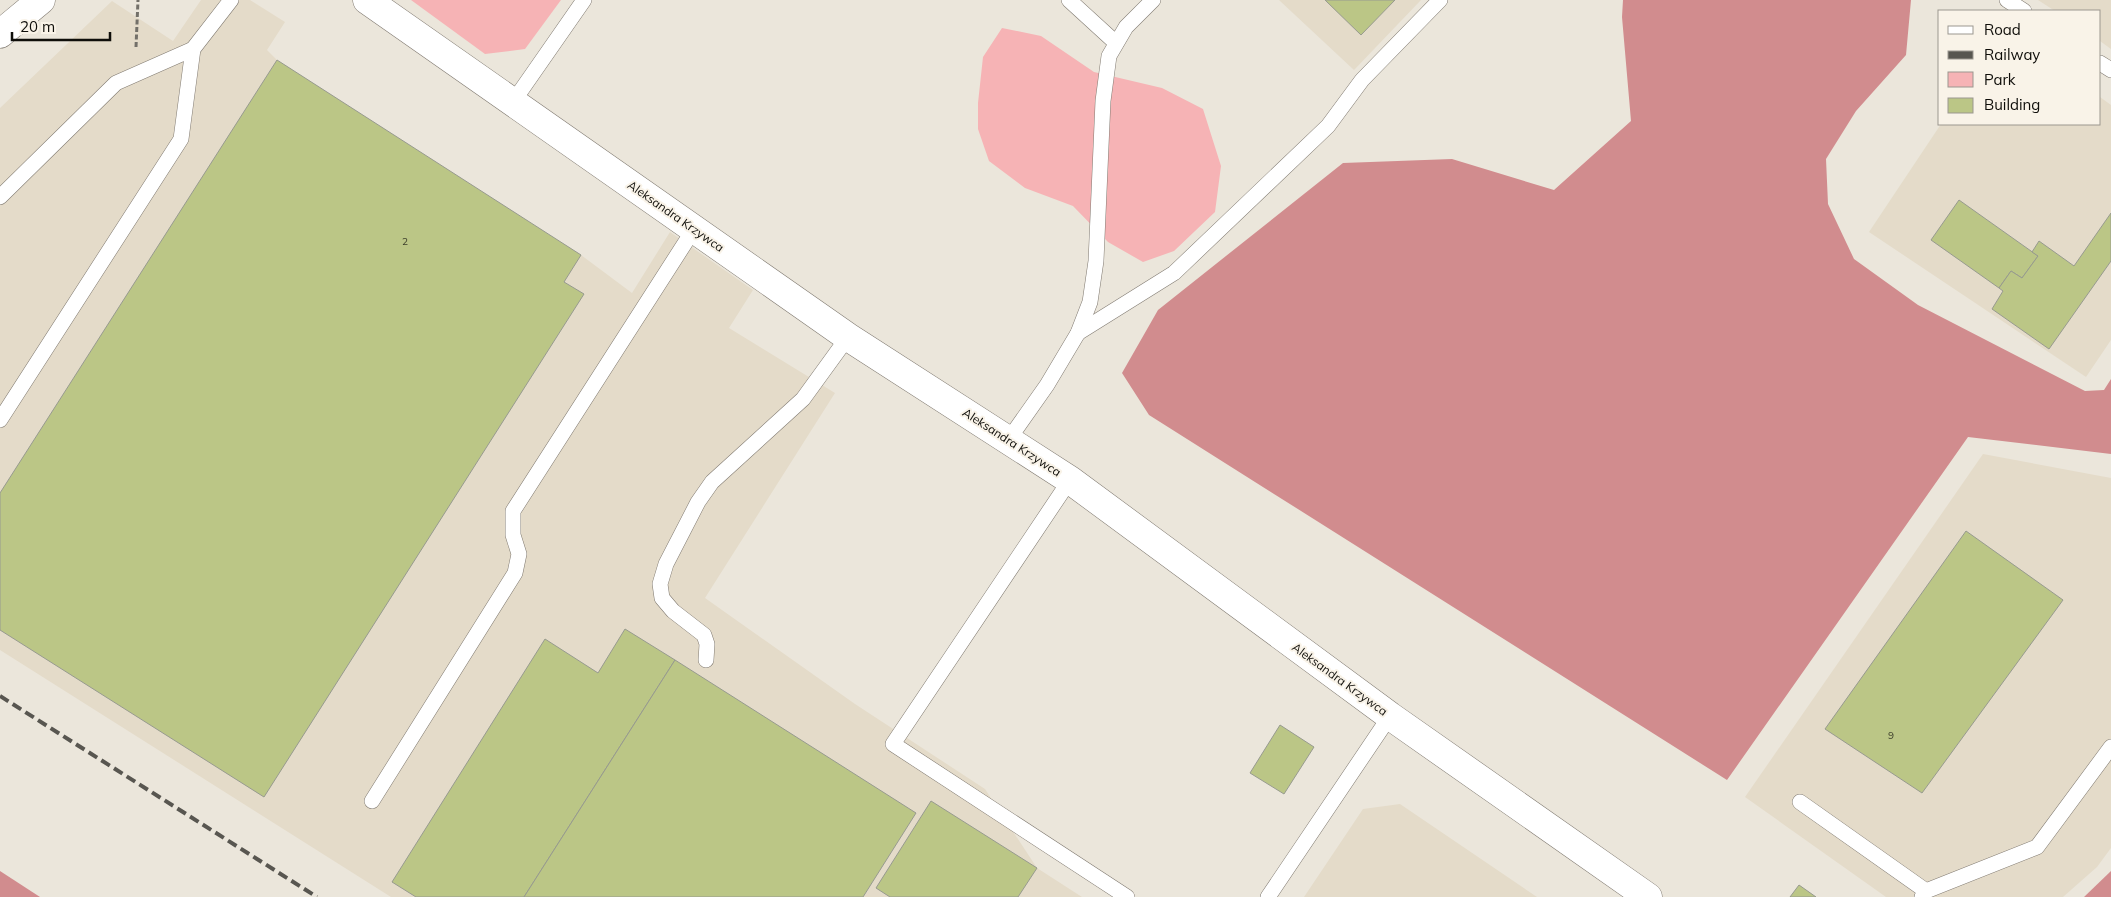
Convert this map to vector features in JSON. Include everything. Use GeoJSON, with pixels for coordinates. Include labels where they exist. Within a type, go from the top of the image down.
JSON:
{"type":"FeatureCollection","features":[{"type":"Feature","properties":{"kind":"street"},"geometry":{"type":"LineString","coordinates":[[0,34],[41,0]]}},
{"type":"Feature","properties":{"kind":"street","name":"Aleksandra Krzywca"},"geometry":{"type":"LineString","coordinates":[[367,0],[848,337],[1070,480],[1390,716],[1648,897]]}},
{"type":"Feature","properties":{"kind":"lane"},"geometry":{"type":"LineString","coordinates":[[0,420],[181,139],[194,49],[231,0]]}},
{"type":"Feature","properties":{"kind":"lane"},"geometry":{"type":"LineString","coordinates":[[513,102],[584,0]]}},
{"type":"Feature","properties":{"kind":"lane"},"geometry":{"type":"LineString","coordinates":[[1069,0],[1116,44]]}},
{"type":"Feature","properties":{"kind":"lane"},"geometry":{"type":"LineString","coordinates":[[1009,439],[1047,385],[1078,333],[1090,302],[1096,261],[1104,101],[1109,56],[1126,27],[1153,0]]}},
{"type":"Feature","properties":{"kind":"lane"},"geometry":{"type":"LineString","coordinates":[[1078,333],[1174,273],[1328,126],[1362,80],[1440,0]]}},
{"type":"Feature","properties":{"kind":"lane"},"geometry":{"type":"LineString","coordinates":[[2007,0],[2022,10]]}},
{"type":"Feature","properties":{"kind":"lane"},"geometry":{"type":"LineString","coordinates":[[0,197],[116,83],[194,49]]}},
{"type":"Feature","properties":{"kind":"lane"},"geometry":{"type":"LineString","coordinates":[[372,801],[515,573],[519,554],[513,535],[513,511],[694,229]]}},
{"type":"Feature","properties":{"kind":"lane"},"geometry":{"type":"LineString","coordinates":[[706,660],[707,644],[704,635],[673,611],[662,598],[660,584],[666,564],[698,502],[712,482],[803,399],[848,337]]}},
{"type":"Feature","properties":{"kind":"lane"},"geometry":{"type":"LineString","coordinates":[[1070,480],[893,744],[1127,897]]}},
{"type":"Feature","properties":{"kind":"lane"},"geometry":{"type":"LineString","coordinates":[[1268,897],[1390,716]]}},
{"type":"Feature","properties":{"kind":"lane"},"geometry":{"type":"LineString","coordinates":[[1800,802],[1924,894],[2037,847],[2111,747]]}},
{"type":"Feature","properties":{"kind":"path"},"geometry":{"type":"LineString","coordinates":[[135,74],[138,0]]}},
{"type":"Feature","properties":{"kind":"shaded area"},"geometry":{"type":"Polygon","coordinates":[[[201,0],[250,0],[285,22],[267,50],[277,60],[581,255],[632,293],[670,232],[753,290],[729,328],[835,393],[705,598],[855,704],[985,789],[1037,868],[1082,897],[391,897],[0,650],[0,108],[112,1],[173,41],[201,0]]]}},
{"type":"Feature","properties":{"kind":"shaded area"},"geometry":{"type":"Polygon","coordinates":[[[1279,0],[1421,0],[1354,70],[1279,0]]]}},
{"type":"Feature","properties":{"kind":"shaded area"},"geometry":{"type":"Polygon","coordinates":[[[1623,0],[1911,0],[1906,55],[1856,111],[1826,159],[1828,204],[1854,259],[1918,305],[2085,391],[2104,390],[2111,379],[2111,454],[1968,437],[1727,780],[1149,415],[1122,373],[1158,310],[1343,163],[1452,159],[1554,190],[1631,121],[1622,17],[1623,0]]]}},
{"type":"Feature","properties":{"kind":"shaded area"},"geometry":{"type":"Polygon","coordinates":[[[2038,0],[2111,0],[2111,49],[2101,42],[2101,10],[2053,10],[2038,0]]]}},
{"type":"Feature","properties":{"kind":"shaded area"},"geometry":{"type":"Polygon","coordinates":[[[2101,98],[2111,105],[2111,340],[2086,377],[1869,232],[1940,125],[2101,125],[2101,98]]]}},
{"type":"Feature","properties":{"kind":"shaded area"},"geometry":{"type":"Polygon","coordinates":[[[1983,454],[2111,478],[2111,848],[2097,867],[2063,897],[1886,897],[1745,797],[1983,454]]]}},
{"type":"Feature","properties":{"kind":"shaded area"},"geometry":{"type":"Polygon","coordinates":[[[1400,804],[1537,897],[1304,897],[1363,809],[1400,804]]]}},
{"type":"Feature","properties":{"kind":"shaded area"},"geometry":{"type":"Polygon","coordinates":[[[0,871],[40,897],[0,897],[0,871]]]}},
{"type":"Feature","properties":{"kind":"shaded area"},"geometry":{"type":"Polygon","coordinates":[[[2111,871],[2111,897],[2084,897],[2111,871]]]}},
{"type":"Feature","properties":{"kind":"green space"},"geometry":{"type":"Polygon","coordinates":[[[411,0],[561,0],[525,49],[485,54],[411,0]]]}},
{"type":"Feature","properties":{"kind":"green space"},"geometry":{"type":"Polygon","coordinates":[[[1002,28],[1041,36],[1094,72],[1162,88],[1203,109],[1221,166],[1215,212],[1174,251],[1143,262],[1108,242],[1073,206],[1025,188],[989,161],[978,129],[978,103],[983,57],[1002,28]]]}},
{"type":"Feature","properties":{"kind":"building"},"geometry":{"type":"Polygon","coordinates":[[[1325,0],[1395,0],[1361,35],[1325,0]]]}},
{"type":"Feature","properties":{"kind":"building"},"geometry":{"type":"Polygon","coordinates":[[[277,60],[581,255],[564,282],[584,294],[264,797],[0,630],[0,493],[277,60]]]}},
{"type":"Feature","properties":{"kind":"building"},"geometry":{"type":"Polygon","coordinates":[[[1959,200],[2038,256],[2022,278],[2011,271],[1999,288],[1931,240],[1959,200]]]}},
{"type":"Feature","properties":{"kind":"building"},"geometry":{"type":"Polygon","coordinates":[[[2111,213],[2111,261],[2049,349],[1992,309],[2003,291],[1999,288],[2011,271],[2022,278],[2038,256],[2032,252],[2039,241],[2074,266],[2111,213]]]}},
{"type":"Feature","properties":{"kind":"building"},"geometry":{"type":"Polygon","coordinates":[[[1966,531],[2063,600],[1922,793],[1825,729],[1966,531]]]}},
{"type":"Feature","properties":{"kind":"building"},"geometry":{"type":"Polygon","coordinates":[[[625,629],[675,660],[524,897],[416,897],[392,882],[545,639],[598,673],[625,629]]]}},
{"type":"Feature","properties":{"kind":"building"},"geometry":{"type":"Polygon","coordinates":[[[675,660],[916,813],[863,897],[524,897],[675,660]]]}},
{"type":"Feature","properties":{"kind":"building"},"geometry":{"type":"Polygon","coordinates":[[[1280,725],[1314,747],[1284,794],[1250,773],[1280,725]]]}},
{"type":"Feature","properties":{"kind":"building"},"geometry":{"type":"Polygon","coordinates":[[[931,801],[1037,868],[1018,897],[890,897],[876,888],[931,801]]]}},
{"type":"Feature","properties":{"kind":"building"},"geometry":{"type":"Polygon","coordinates":[[[1799,885],[1816,897],[1790,897],[1799,885]]]}},
{"type":"Feature","properties":{"kind":"railway"},"geometry":{"type":"LineString","coordinates":[[0,696],[317,897]]}}]}
